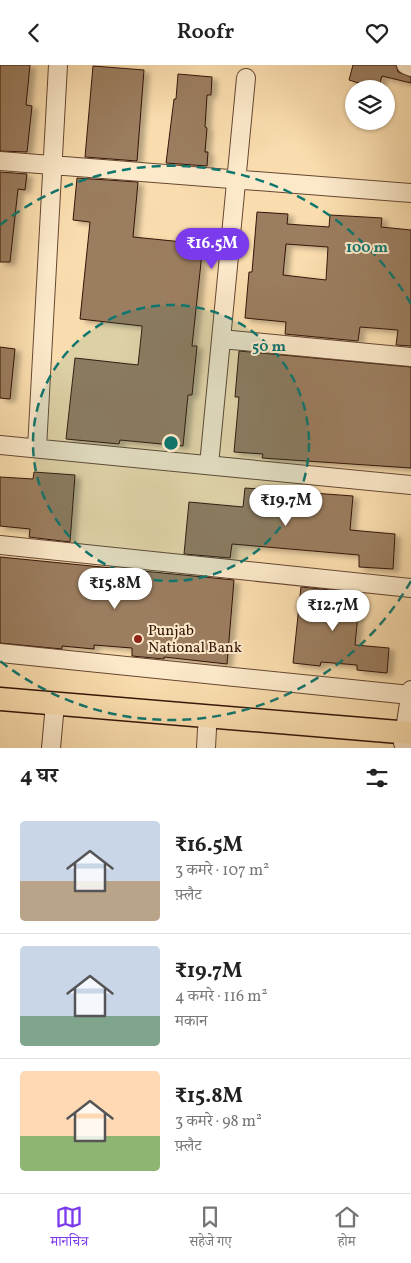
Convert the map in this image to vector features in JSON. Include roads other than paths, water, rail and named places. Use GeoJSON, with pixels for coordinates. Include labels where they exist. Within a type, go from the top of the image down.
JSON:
{"type":"FeatureCollection","features":[{"type":"Feature","properties":{"kind":"main road"},"geometry":{"type":"LineString","coordinates":[[0,699],[407,738]]}},
{"type":"Feature","properties":{"kind":"main road"},"geometry":{"type":"LineString","coordinates":[[0,710],[54,715],[207,739],[407,738]]}},
{"type":"Feature","properties":{"kind":"street"},"geometry":{"type":"LineString","coordinates":[[36,448],[58,65]]}},
{"type":"Feature","properties":{"kind":"street"},"geometry":{"type":"LineString","coordinates":[[406,65],[411,67]]}},
{"type":"Feature","properties":{"kind":"street"},"geometry":{"type":"LineString","coordinates":[[210,465],[246,78]]}},
{"type":"Feature","properties":{"kind":"street"},"geometry":{"type":"LineString","coordinates":[[0,161],[411,193]]}},
{"type":"Feature","properties":{"kind":"street"},"geometry":{"type":"LineString","coordinates":[[221,339],[411,357]]}},
{"type":"Feature","properties":{"kind":"street"},"geometry":{"type":"LineString","coordinates":[[0,445],[411,485]]}},
{"type":"Feature","properties":{"kind":"street"},"geometry":{"type":"LineString","coordinates":[[0,545],[411,588]]}},
{"type":"Feature","properties":{"kind":"street"},"geometry":{"type":"LineString","coordinates":[[0,653],[410,695]]}},
{"type":"Feature","properties":{"kind":"street"},"geometry":{"type":"LineString","coordinates":[[407,738],[411,690]]}},
{"type":"Feature","properties":{"kind":"street"},"geometry":{"type":"LineString","coordinates":[[51,748],[54,715]]}},
{"type":"Feature","properties":{"kind":"place","name":"Punjab National Bank"},"geometry":{"type":"Point","coordinates":[138,639]}}]}
